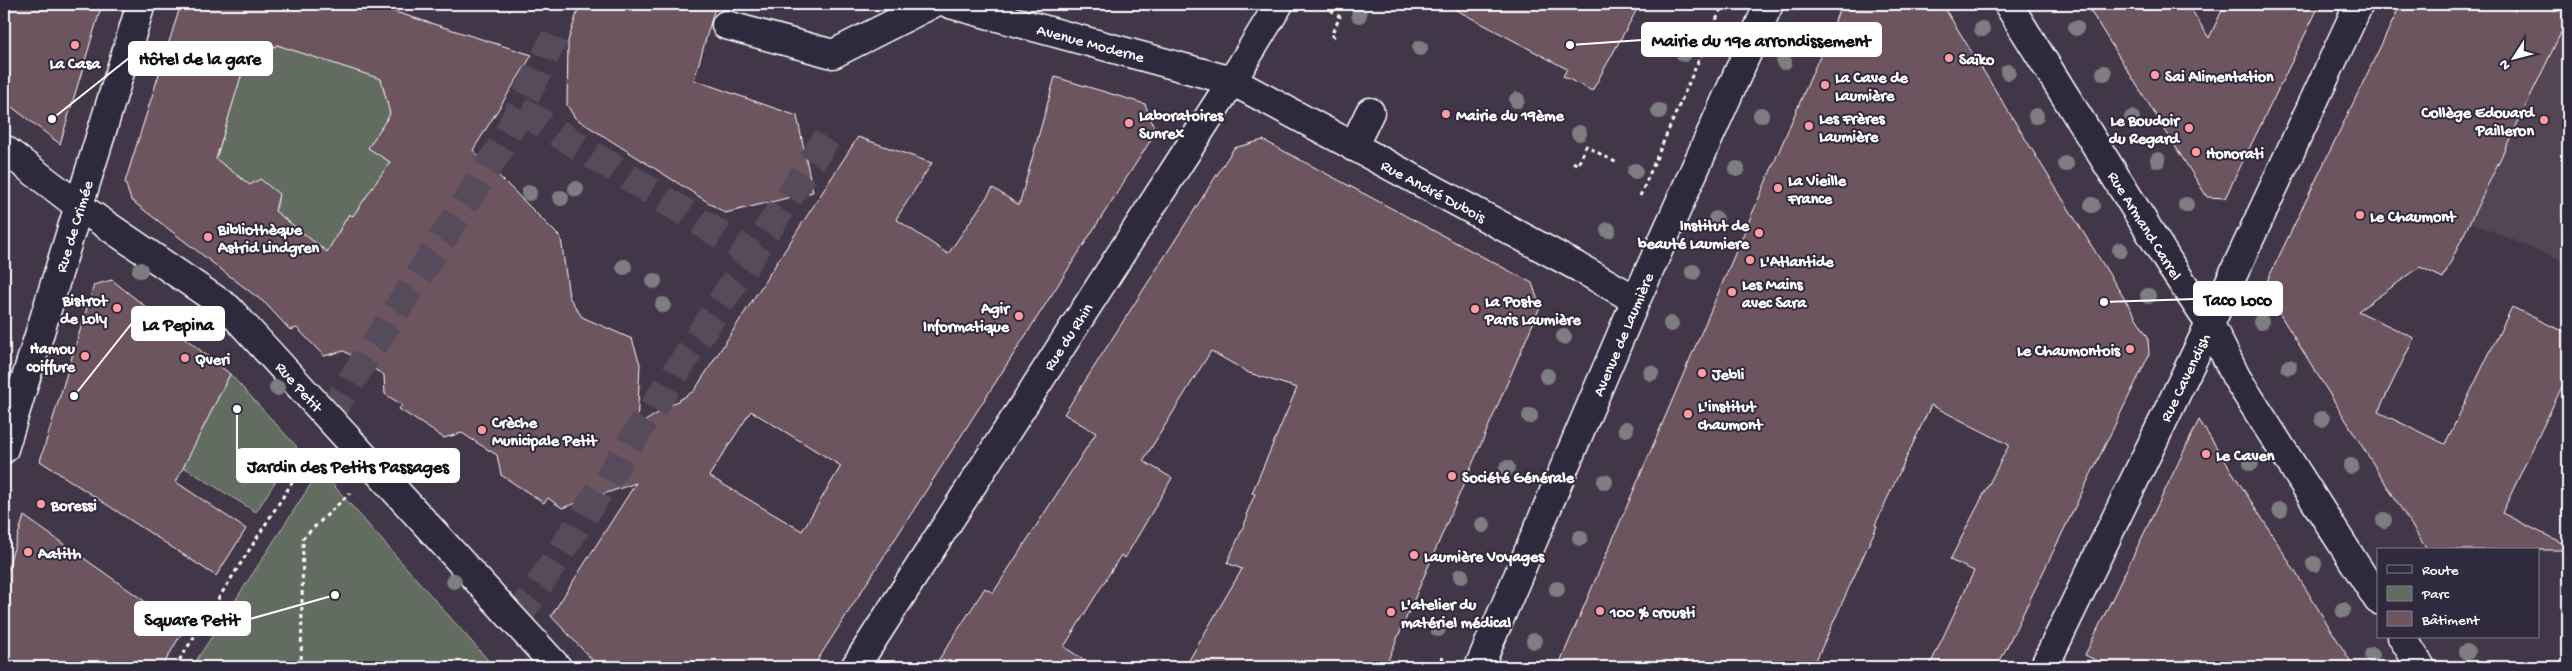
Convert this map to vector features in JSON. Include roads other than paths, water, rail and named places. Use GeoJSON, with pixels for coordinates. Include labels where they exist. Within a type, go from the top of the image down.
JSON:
{"type":"FeatureCollection","features":[{"type":"Feature","properties":{"kind":"street","name":"Rue de Crimée"},"geometry":{"type":"LineString","coordinates":[[4,449],[141,4]]}},
{"type":"Feature","properties":{"kind":"street"},"geometry":{"type":"LineString","coordinates":[[726,25],[833,54],[932,4]]}},
{"type":"Feature","properties":{"kind":"street","name":"Avenue Moderne"},"geometry":{"type":"LineString","coordinates":[[950,4],[1232,82]]}},
{"type":"Feature","properties":{"kind":"street","name":"Rue du Rhin"},"geometry":{"type":"LineString","coordinates":[[855,667],[1232,82],[1279,4]]}},
{"type":"Feature","properties":{"kind":"street","name":"Avenue de Laumière"},"geometry":{"type":"LineString","coordinates":[[1479,667],[1636,300],[1769,4]]}},
{"type":"Feature","properties":{"kind":"street","name":"Rue Armand Carrel"},"geometry":{"type":"LineString","coordinates":[[2008,4],[2171,266],[2210,324],[2236,377],[2377,598]]}},
{"type":"Feature","properties":{"kind":"street","name":"Rue Cavendish"},"geometry":{"type":"LineString","coordinates":[[2044,667],[2210,324],[2359,4]]}},
{"type":"Feature","properties":{"kind":"street","name":"Rue André Dubois"},"geometry":{"type":"LineString","coordinates":[[1232,82],[1636,300]]}},
{"type":"Feature","properties":{"kind":"street"},"geometry":{"type":"LineString","coordinates":[[1353,147],[1370,112]]}},
{"type":"Feature","properties":{"kind":"street","name":"Rue Petit"},"geometry":{"type":"LineString","coordinates":[[4,149],[80,207],[228,308],[558,667]]}},
{"type":"Feature","properties":{"kind":"street"},"geometry":{"type":"LineString","coordinates":[[2403,638],[2422,667]]}},
{"type":"Feature","properties":{"kind":"tunnel"},"geometry":{"type":"LineString","coordinates":[[328,417],[501,147],[555,37]]}},
{"type":"Feature","properties":{"kind":"tunnel"},"geometry":{"type":"LineString","coordinates":[[521,110],[753,255]]}},
{"type":"Feature","properties":{"kind":"tunnel"},"geometry":{"type":"LineString","coordinates":[[516,621],[830,133]]}},
{"type":"Feature","properties":{"kind":"place","name":"La Casa"},"geometry":{"type":"Point","coordinates":[75,45]}},
{"type":"Feature","properties":{"kind":"place","name":"Mairie du 19e arrondissement"},"geometry":{"type":"Point","coordinates":[1570,45]}},
{"type":"Feature","properties":{"kind":"place","name":"Saïko"},"geometry":{"type":"Point","coordinates":[1949,58]}},
{"type":"Feature","properties":{"kind":"place","name":"Sai Alimentation"},"geometry":{"type":"Point","coordinates":[2155,75]}},
{"type":"Feature","properties":{"kind":"place","name":"La Cave de Laumière"},"geometry":{"type":"Point","coordinates":[1825,85]}},
{"type":"Feature","properties":{"kind":"place","name":"Mairie du 19ème"},"geometry":{"type":"Point","coordinates":[1446,114]}},
{"type":"Feature","properties":{"kind":"place","name":"Hôtel de la gare"},"geometry":{"type":"Point","coordinates":[52,119]}},
{"type":"Feature","properties":{"kind":"place","name":"Collège Edouard Pailleron"},"geometry":{"type":"Point","coordinates":[2544,120]}},
{"type":"Feature","properties":{"kind":"place","name":"Laboratoires Sunrex"},"geometry":{"type":"Point","coordinates":[1129,123]}},
{"type":"Feature","properties":{"kind":"place","name":"Les Frères Laumière"},"geometry":{"type":"Point","coordinates":[1809,126]}},
{"type":"Feature","properties":{"kind":"place","name":"Le Boudoir du Regard"},"geometry":{"type":"Point","coordinates":[2189,128]}},
{"type":"Feature","properties":{"kind":"place","name":"Honorati"},"geometry":{"type":"Point","coordinates":[2196,152]}},
{"type":"Feature","properties":{"kind":"place","name":"La Vieille France"},"geometry":{"type":"Point","coordinates":[1778,188]}},
{"type":"Feature","properties":{"kind":"place","name":"Le Chaumont"},"geometry":{"type":"Point","coordinates":[2360,215]}},
{"type":"Feature","properties":{"kind":"place","name":"Institut de beauté Laumiere"},"geometry":{"type":"Point","coordinates":[1759,233]}},
{"type":"Feature","properties":{"kind":"place","name":"Bibliothèque Astrid Lindgren"},"geometry":{"type":"Point","coordinates":[208,237]}},
{"type":"Feature","properties":{"kind":"place","name":"L'Atlantide"},"geometry":{"type":"Point","coordinates":[1750,260]}},
{"type":"Feature","properties":{"kind":"place","name":"Les Mains avec Sara"},"geometry":{"type":"Point","coordinates":[1732,292]}},
{"type":"Feature","properties":{"kind":"place","name":"Taco Loco"},"geometry":{"type":"Point","coordinates":[2104,302]}},
{"type":"Feature","properties":{"kind":"place","name":"Bistrot de Loly"},"geometry":{"type":"Point","coordinates":[117,308]}},
{"type":"Feature","properties":{"kind":"place","name":"La Poste Paris Laumière"},"geometry":{"type":"Point","coordinates":[1475,309]}},
{"type":"Feature","properties":{"kind":"place","name":"Agir Informatique"},"geometry":{"type":"Point","coordinates":[1019,316]}},
{"type":"Feature","properties":{"kind":"place","name":"Le Chaumontois"},"geometry":{"type":"Point","coordinates":[2130,349]}},
{"type":"Feature","properties":{"kind":"place","name":"Hamou coiffure"},"geometry":{"type":"Point","coordinates":[85,356]}},
{"type":"Feature","properties":{"kind":"place","name":"Qveri"},"geometry":{"type":"Point","coordinates":[185,358]}},
{"type":"Feature","properties":{"kind":"place","name":"Jebli"},"geometry":{"type":"Point","coordinates":[1702,373]}},
{"type":"Feature","properties":{"kind":"place","name":"La Pepina"},"geometry":{"type":"Point","coordinates":[74,396]}},
{"type":"Feature","properties":{"kind":"place","name":"Jardin des Petits Passages"},"geometry":{"type":"Point","coordinates":[237,409]}},
{"type":"Feature","properties":{"kind":"place","name":"L'institut chaumont"},"geometry":{"type":"Point","coordinates":[1688,414]}},
{"type":"Feature","properties":{"kind":"place","name":"Crèche Municipale Petit"},"geometry":{"type":"Point","coordinates":[482,430]}},
{"type":"Feature","properties":{"kind":"place","name":"Le Caven"},"geometry":{"type":"Point","coordinates":[2206,454]}},
{"type":"Feature","properties":{"kind":"place","name":"Société Générale"},"geometry":{"type":"Point","coordinates":[1452,476]}},
{"type":"Feature","properties":{"kind":"place","name":"Boressi"},"geometry":{"type":"Point","coordinates":[41,504]}},
{"type":"Feature","properties":{"kind":"place","name":"Aatith"},"geometry":{"type":"Point","coordinates":[28,552]}},
{"type":"Feature","properties":{"kind":"place","name":"Laumière Voyages"},"geometry":{"type":"Point","coordinates":[1414,555]}},
{"type":"Feature","properties":{"kind":"place","name":"Square Petit"},"geometry":{"type":"Point","coordinates":[335,595]}},
{"type":"Feature","properties":{"kind":"place","name":"100 % crousti"},"geometry":{"type":"Point","coordinates":[1600,611]}},
{"type":"Feature","properties":{"kind":"place","name":"L'atelier du matériel médical"},"geometry":{"type":"Point","coordinates":[1391,612]}}]}
